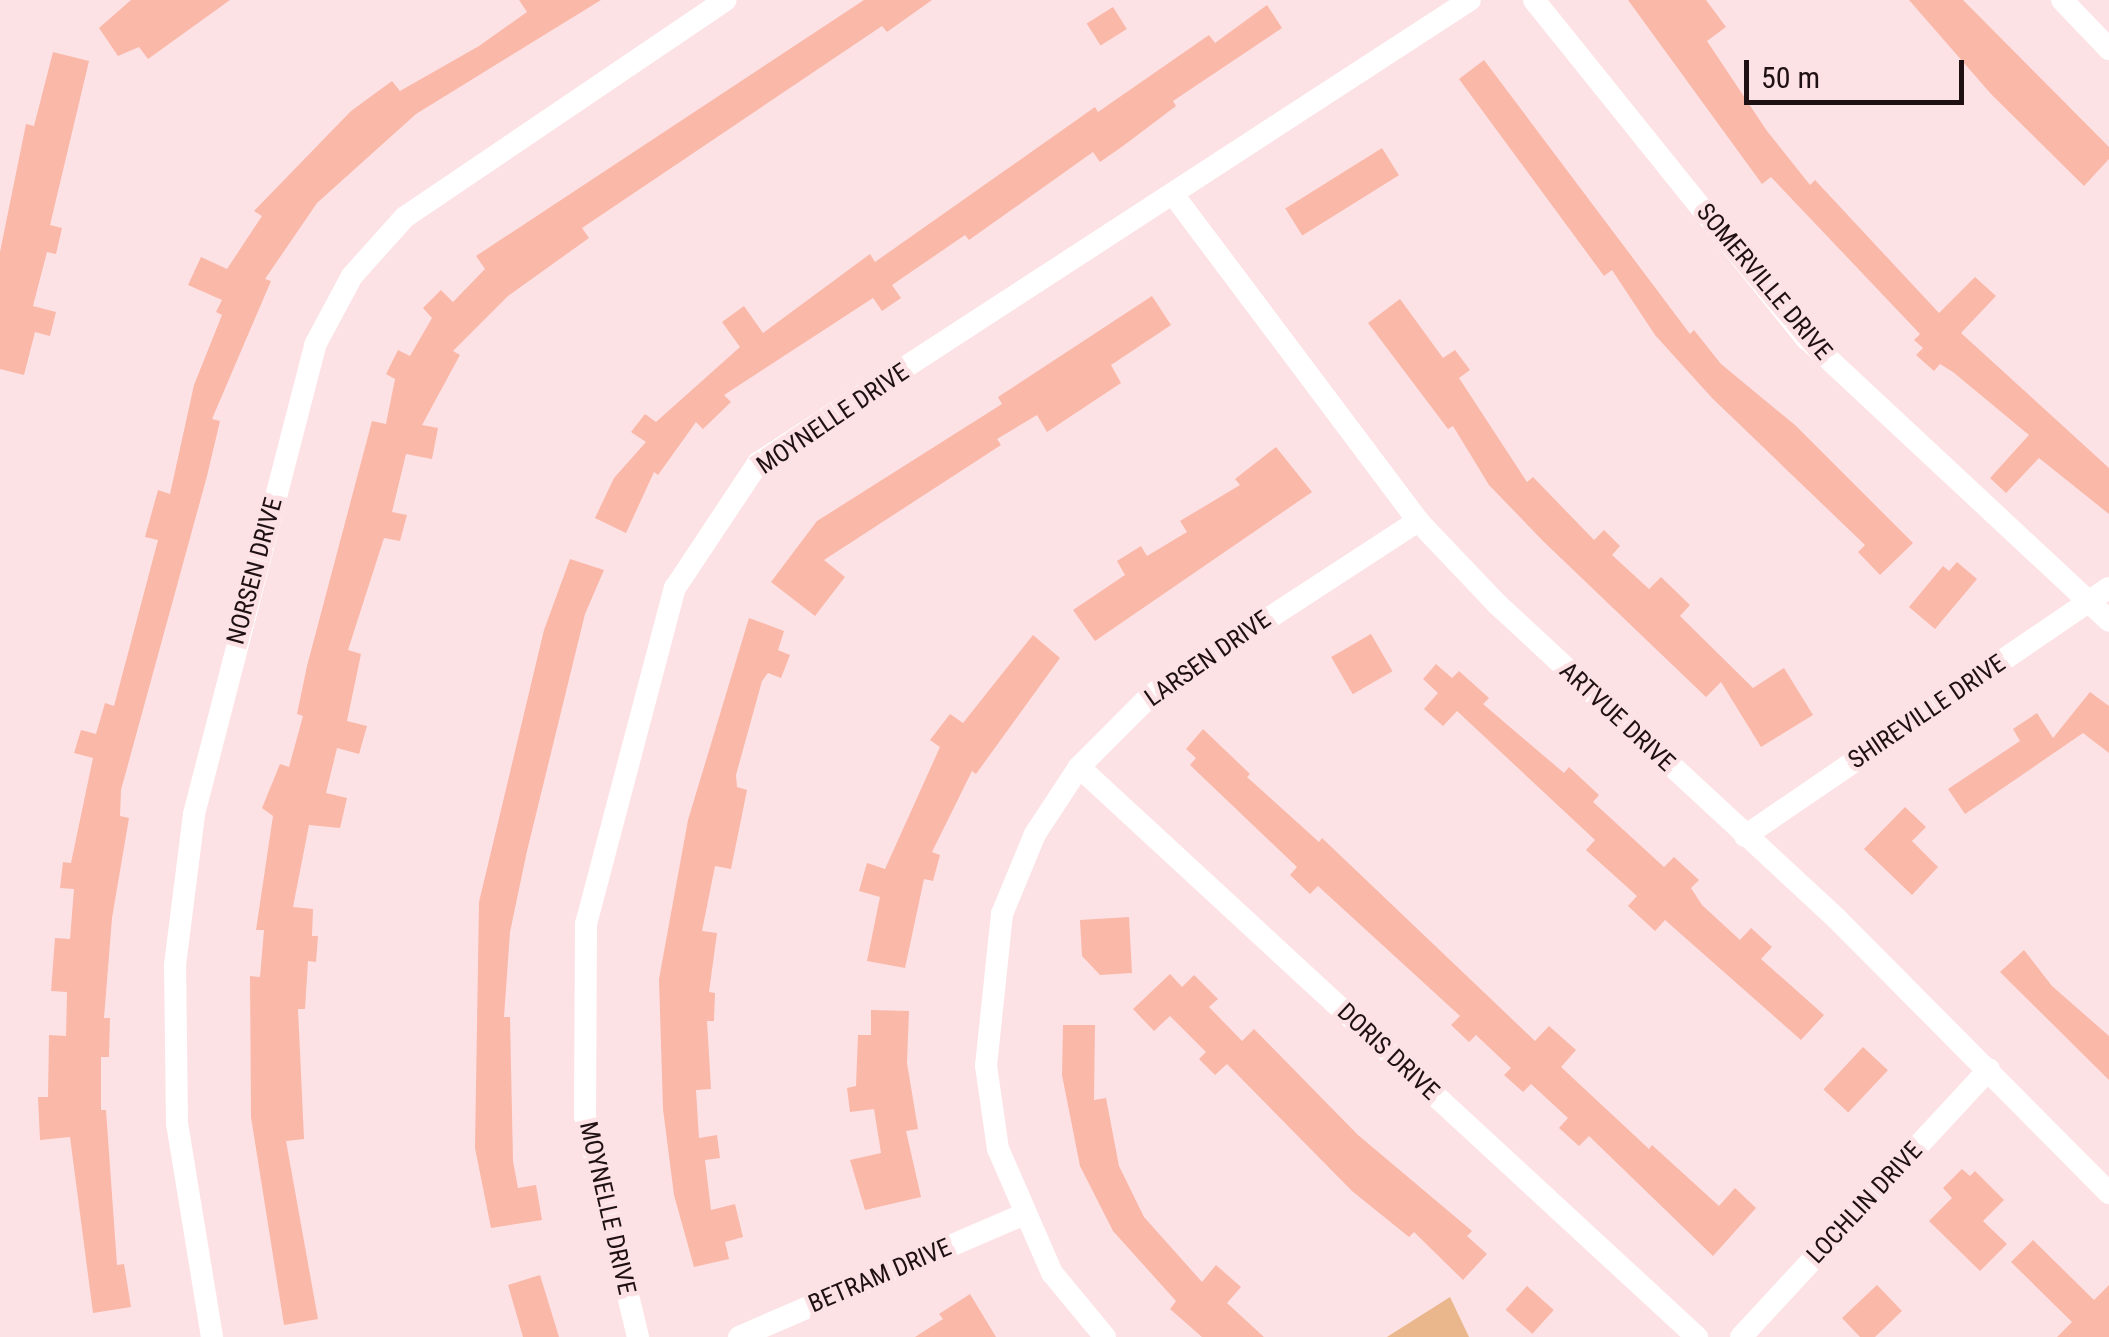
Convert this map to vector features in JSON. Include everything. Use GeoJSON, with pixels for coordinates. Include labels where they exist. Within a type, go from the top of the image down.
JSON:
{"type":"FeatureCollection","features":[{"type":"Feature","properties":{"kind":"street","name":"NORSEN DRIVE"},"geometry":{"type":"LineString","coordinates":[[212,1337],[177,1124],[175,964],[194,814],[315,345],[352,276],[405,217],[724,0]]}},
{"type":"Feature","properties":{"kind":"street","name":"MOYNELLE DRIVE"},"geometry":{"type":"LineString","coordinates":[[638,1337],[584,1116],[586,924],[675,588],[758,464],[1175,197],[1470,0]]}},
{"type":"Feature","properties":{"kind":"street","name":"SOMERVILLE DRIVE"},"geometry":{"type":"LineString","coordinates":[[1534,0],[1807,339],[2109,621]]}},
{"type":"Feature","properties":{"kind":"street"},"geometry":{"type":"LineString","coordinates":[[2062,0],[2109,48]]}},
{"type":"Feature","properties":{"kind":"street","name":"ARTVUE DRIVE"},"geometry":{"type":"LineString","coordinates":[[1175,197],[1418,521],[1497,604],[1989,1069],[2109,1193]]}},
{"type":"Feature","properties":{"kind":"street","name":"LARSEN DRIVE"},"geometry":{"type":"LineString","coordinates":[[1106,1337],[1052,1273],[1022,1215],[998,1149],[986,1066],[990,983],[1002,914],[1036,834],[1079,767],[1152,694],[1418,521]]}},
{"type":"Feature","properties":{"kind":"street","name":"SHIREVILLE DRIVE"},"geometry":{"type":"LineString","coordinates":[[1745,836],[2109,588]]}},
{"type":"Feature","properties":{"kind":"street","name":"DORIS DRIVE"},"geometry":{"type":"LineString","coordinates":[[1079,767],[1696,1337]]}},
{"type":"Feature","properties":{"kind":"street","name":"LOCHLIN DRIVE"},"geometry":{"type":"LineString","coordinates":[[1741,1337],[1989,1069]]}},
{"type":"Feature","properties":{"kind":"street","name":"BETRAM DRIVE"},"geometry":{"type":"LineString","coordinates":[[739,1337],[1022,1215]]}},
{"type":"Feature","properties":{"kind":"shaded area"},"geometry":{"type":"Polygon","coordinates":[[[1450,1297],[1469,1337],[1387,1337],[1450,1297]]]}},
{"type":"Feature","properties":{"kind":"building"},"geometry":{"type":"Polygon","coordinates":[[[131,0],[230,0],[148,59],[139,47],[118,56],[99,28],[131,0]]]}},
{"type":"Feature","properties":{"kind":"building"},"geometry":{"type":"Polygon","coordinates":[[[519,0],[601,0],[416,114],[317,203],[265,279],[271,281],[212,419],[220,421],[207,476],[121,790],[120,816],[129,818],[112,918],[104,1018],[110,1018],[109,1057],[101,1057],[101,1110],[106,1110],[117,1265],[124,1264],[131,1307],[93,1313],[70,1137],[40,1140],[38,1097],[48,1097],[49,1035],[66,1036],[67,992],[51,991],[55,938],[70,939],[74,889],[60,888],[63,862],[71,863],[93,758],[74,753],[81,730],[96,734],[105,703],[114,706],[158,540],[145,537],[158,490],[170,494],[194,385],[222,315],[216,312],[222,300],[188,285],[201,257],[227,269],[262,216],[254,211],[351,111],[392,81],[400,91],[479,46],[527,12],[519,0]]]}},
{"type":"Feature","properties":{"kind":"building"},"geometry":{"type":"Polygon","coordinates":[[[864,0],[932,0],[887,32],[882,26],[582,228],[589,238],[508,296],[453,351],[460,355],[422,425],[438,428],[432,459],[406,454],[392,512],[407,515],[400,541],[384,538],[348,650],[361,654],[347,721],[367,726],[359,754],[337,748],[326,793],[347,798],[340,828],[309,825],[293,907],[313,909],[312,936],[318,936],[316,962],[308,961],[305,1009],[298,1009],[304,1139],[286,1141],[318,1319],[284,1325],[251,1117],[250,976],[260,977],[264,930],[256,930],[273,816],[262,808],[280,764],[289,767],[303,716],[297,714],[307,666],[372,421],[386,424],[395,379],[386,374],[398,350],[410,356],[432,318],[423,308],[441,290],[453,302],[485,269],[476,256],[864,0]]]}},
{"type":"Feature","properties":{"kind":"building"},"geometry":{"type":"Polygon","coordinates":[[[1628,0],[1706,0],[1726,27],[1707,41],[1767,131],[1810,185],[1815,180],[1939,313],[1975,277],[1996,296],[1961,333],[2109,468],[2109,514],[2039,458],[2006,493],[1990,478],[2029,435],[1953,372],[1940,364],[1934,371],[1916,355],[1923,348],[1914,340],[1920,334],[1771,177],[1762,184],[1628,0]]]}},
{"type":"Feature","properties":{"kind":"building"},"geometry":{"type":"Polygon","coordinates":[[[1909,0],[1963,0],[2109,147],[2109,159],[2084,186],[1991,94],[1909,0]]]}},
{"type":"Feature","properties":{"kind":"building"},"geometry":{"type":"Polygon","coordinates":[[[1267,5],[1282,28],[1173,101],[1176,106],[1123,146],[1100,162],[1093,152],[969,240],[965,235],[892,285],[901,298],[882,311],[873,298],[724,395],[731,402],[703,429],[696,422],[658,475],[654,472],[626,533],[595,518],[614,478],[646,442],[631,432],[645,414],[656,422],[740,347],[722,322],[744,306],[763,333],[870,254],[875,262],[1095,107],[1098,112],[1209,35],[1215,43],[1267,5]]]}},
{"type":"Feature","properties":{"kind":"building"},"geometry":{"type":"Polygon","coordinates":[[[1113,7],[1127,29],[1100,45],[1087,23],[1113,7]]]}},
{"type":"Feature","properties":{"kind":"building"},"geometry":{"type":"Polygon","coordinates":[[[53,52],[89,61],[50,225],[62,228],[56,254],[47,252],[33,306],[56,312],[50,336],[35,332],[24,375],[0,369],[0,252],[26,124],[34,126],[53,52]]]}},
{"type":"Feature","properties":{"kind":"building"},"geometry":{"type":"Polygon","coordinates":[[[1484,60],[1690,334],[1694,330],[1721,364],[1795,425],[1913,543],[1880,575],[1858,552],[1865,545],[1712,398],[1655,335],[1612,270],[1604,276],[1459,79],[1484,60]]]}},
{"type":"Feature","properties":{"kind":"building"},"geometry":{"type":"Polygon","coordinates":[[[1382,148],[1399,175],[1302,236],[1285,208],[1382,148]]]}},
{"type":"Feature","properties":{"kind":"building"},"geometry":{"type":"Polygon","coordinates":[[[1152,296],[1171,325],[1111,365],[1121,383],[1047,432],[1037,415],[997,439],[1001,445],[824,560],[845,577],[815,616],[771,582],[817,521],[1002,404],[998,397],[1152,296]]]}},
{"type":"Feature","properties":{"kind":"building"},"geometry":{"type":"Polygon","coordinates":[[[1400,299],[1443,358],[1455,350],[1470,370],[1459,378],[1527,482],[1533,477],[1594,540],[1604,530],[1620,546],[1612,555],[1649,589],[1661,577],[1690,605],[1680,616],[1753,688],[1784,668],[1813,715],[1761,747],[1721,682],[1706,697],[1543,541],[1489,485],[1453,426],[1448,429],[1368,323],[1400,299]]]}},
{"type":"Feature","properties":{"kind":"building"},"geometry":{"type":"Polygon","coordinates":[[[1276,447],[1312,492],[1095,641],[1073,610],[1125,575],[1117,561],[1141,546],[1147,556],[1187,532],[1180,521],[1240,485],[1235,479],[1276,447]]]}},
{"type":"Feature","properties":{"kind":"building"},"geometry":{"type":"Polygon","coordinates":[[[570,559],[604,570],[585,614],[527,851],[510,932],[504,1017],[510,1017],[513,1161],[518,1188],[536,1185],[542,1220],[491,1228],[475,1148],[479,902],[544,630],[570,559]]]}},
{"type":"Feature","properties":{"kind":"building"},"geometry":{"type":"Polygon","coordinates":[[[1957,562],[1977,579],[1935,629],[1909,607],[1943,566],[1949,571],[1957,562]]]}},
{"type":"Feature","properties":{"kind":"building"},"geometry":{"type":"Polygon","coordinates":[[[749,618],[784,631],[778,650],[790,655],[781,678],[768,673],[762,681],[736,775],[737,787],[747,790],[731,869],[715,866],[702,931],[717,933],[709,992],[715,993],[714,1021],[707,1021],[711,1089],[696,1090],[699,1138],[717,1135],[720,1158],[705,1160],[711,1210],[735,1204],[743,1237],[725,1242],[729,1259],[694,1267],[674,1195],[663,1109],[659,979],[688,820],[749,618]]]}},
{"type":"Feature","properties":{"kind":"building"},"geometry":{"type":"Polygon","coordinates":[[[1371,634],[1392,671],[1353,694],[1331,657],[1371,634]]]}},
{"type":"Feature","properties":{"kind":"building"},"geometry":{"type":"Polygon","coordinates":[[[1033,635],[1060,658],[976,774],[972,771],[932,852],[940,855],[933,881],[924,879],[905,968],[867,961],[880,897],[859,891],[867,863],[885,869],[940,747],[930,740],[950,714],[963,723],[1033,635]]]}},
{"type":"Feature","properties":{"kind":"building"},"geometry":{"type":"Polygon","coordinates":[[[1436,664],[1452,678],[1459,671],[1489,698],[1483,704],[1564,773],[1569,767],[1599,795],[1593,802],[1664,867],[1674,857],[1699,880],[1691,888],[1702,905],[1740,940],[1751,928],[1772,947],[1761,959],[1824,1015],[1801,1040],[1665,920],[1655,931],[1628,906],[1637,896],[1586,850],[1595,840],[1457,711],[1443,726],[1424,709],[1438,693],[1423,679],[1436,664]]]}},
{"type":"Feature","properties":{"kind":"building"},"geometry":{"type":"Polygon","coordinates":[[[2090,692],[2109,706],[2109,753],[2083,733],[1965,814],[1948,789],[2020,741],[2013,729],[2037,713],[2053,738],[2090,692]]]}},
{"type":"Feature","properties":{"kind":"building"},"geometry":{"type":"Polygon","coordinates":[[[1203,729],[1250,774],[1247,777],[1319,842],[1322,838],[1535,1041],[1549,1026],[1576,1050],[1561,1067],[1649,1149],[1652,1145],[1719,1206],[1735,1188],[1756,1208],[1713,1256],[1589,1136],[1579,1146],[1559,1128],[1568,1118],[1531,1084],[1523,1092],[1504,1075],[1511,1068],[1476,1035],[1469,1042],[1451,1025],[1460,1016],[1318,886],[1310,894],[1290,875],[1297,867],[1190,765],[1196,758],[1186,749],[1203,729]]]}},
{"type":"Feature","properties":{"kind":"building"},"geometry":{"type":"Polygon","coordinates":[[[1905,807],[1926,827],[1912,841],[1938,867],[1912,895],[1864,849],[1905,807]]]}},
{"type":"Feature","properties":{"kind":"building"},"geometry":{"type":"Polygon","coordinates":[[[1129,917],[1132,973],[1100,975],[1082,956],[1080,920],[1129,917]]]}},
{"type":"Feature","properties":{"kind":"building"},"geometry":{"type":"Polygon","coordinates":[[[2024,950],[2052,986],[2109,1036],[2109,1080],[2000,972],[2024,950]]]}},
{"type":"Feature","properties":{"kind":"building"},"geometry":{"type":"Polygon","coordinates":[[[1170,974],[1182,987],[1194,975],[1218,999],[1209,1007],[1242,1041],[1254,1029],[1358,1135],[1472,1231],[1467,1236],[1487,1254],[1463,1280],[1414,1232],[1409,1237],[1352,1191],[1227,1064],[1215,1075],[1199,1059],[1206,1052],[1170,1016],[1154,1031],[1133,1009],[1170,974]]]}},
{"type":"Feature","properties":{"kind":"building"},"geometry":{"type":"Polygon","coordinates":[[[871,1010],[909,1011],[907,1063],[918,1129],[906,1131],[921,1197],[865,1210],[850,1160],[881,1153],[874,1109],[850,1112],[847,1088],[856,1086],[858,1035],[871,1035],[871,1010]]]}},
{"type":"Feature","properties":{"kind":"building"},"geometry":{"type":"Polygon","coordinates":[[[1063,1025],[1095,1025],[1094,1100],[1106,1098],[1119,1166],[1144,1217],[1202,1282],[1216,1265],[1241,1287],[1227,1303],[1264,1337],[1202,1337],[1170,1309],[1176,1301],[1113,1231],[1080,1166],[1062,1075],[1063,1025]]]}},
{"type":"Feature","properties":{"kind":"building"},"geometry":{"type":"Polygon","coordinates":[[[1863,1047],[1888,1070],[1848,1113],[1823,1089],[1863,1047]]]}},
{"type":"Feature","properties":{"kind":"building"},"geometry":{"type":"Polygon","coordinates":[[[1962,1169],[1970,1176],[1975,1171],[2004,1200],[1983,1221],[2007,1244],[1980,1271],[1929,1221],[1952,1198],[1943,1188],[1962,1169]]]}},
{"type":"Feature","properties":{"kind":"building"},"geometry":{"type":"Polygon","coordinates":[[[2033,1240],[2094,1300],[2109,1285],[2109,1337],[2057,1337],[2072,1322],[2011,1262],[2033,1240]]]}},
{"type":"Feature","properties":{"kind":"building"},"geometry":{"type":"Polygon","coordinates":[[[540,1275],[559,1337],[523,1337],[508,1285],[540,1275]]]}},
{"type":"Feature","properties":{"kind":"building"},"geometry":{"type":"Polygon","coordinates":[[[1877,1285],[1902,1311],[1875,1337],[1860,1337],[1842,1318],[1877,1285]]]}},
{"type":"Feature","properties":{"kind":"building"},"geometry":{"type":"Polygon","coordinates":[[[1527,1286],[1554,1310],[1532,1334],[1506,1310],[1527,1286]]]}},
{"type":"Feature","properties":{"kind":"building"},"geometry":{"type":"Polygon","coordinates":[[[970,1294],[996,1337],[915,1337],[943,1319],[939,1314],[970,1294]]]}}]}
